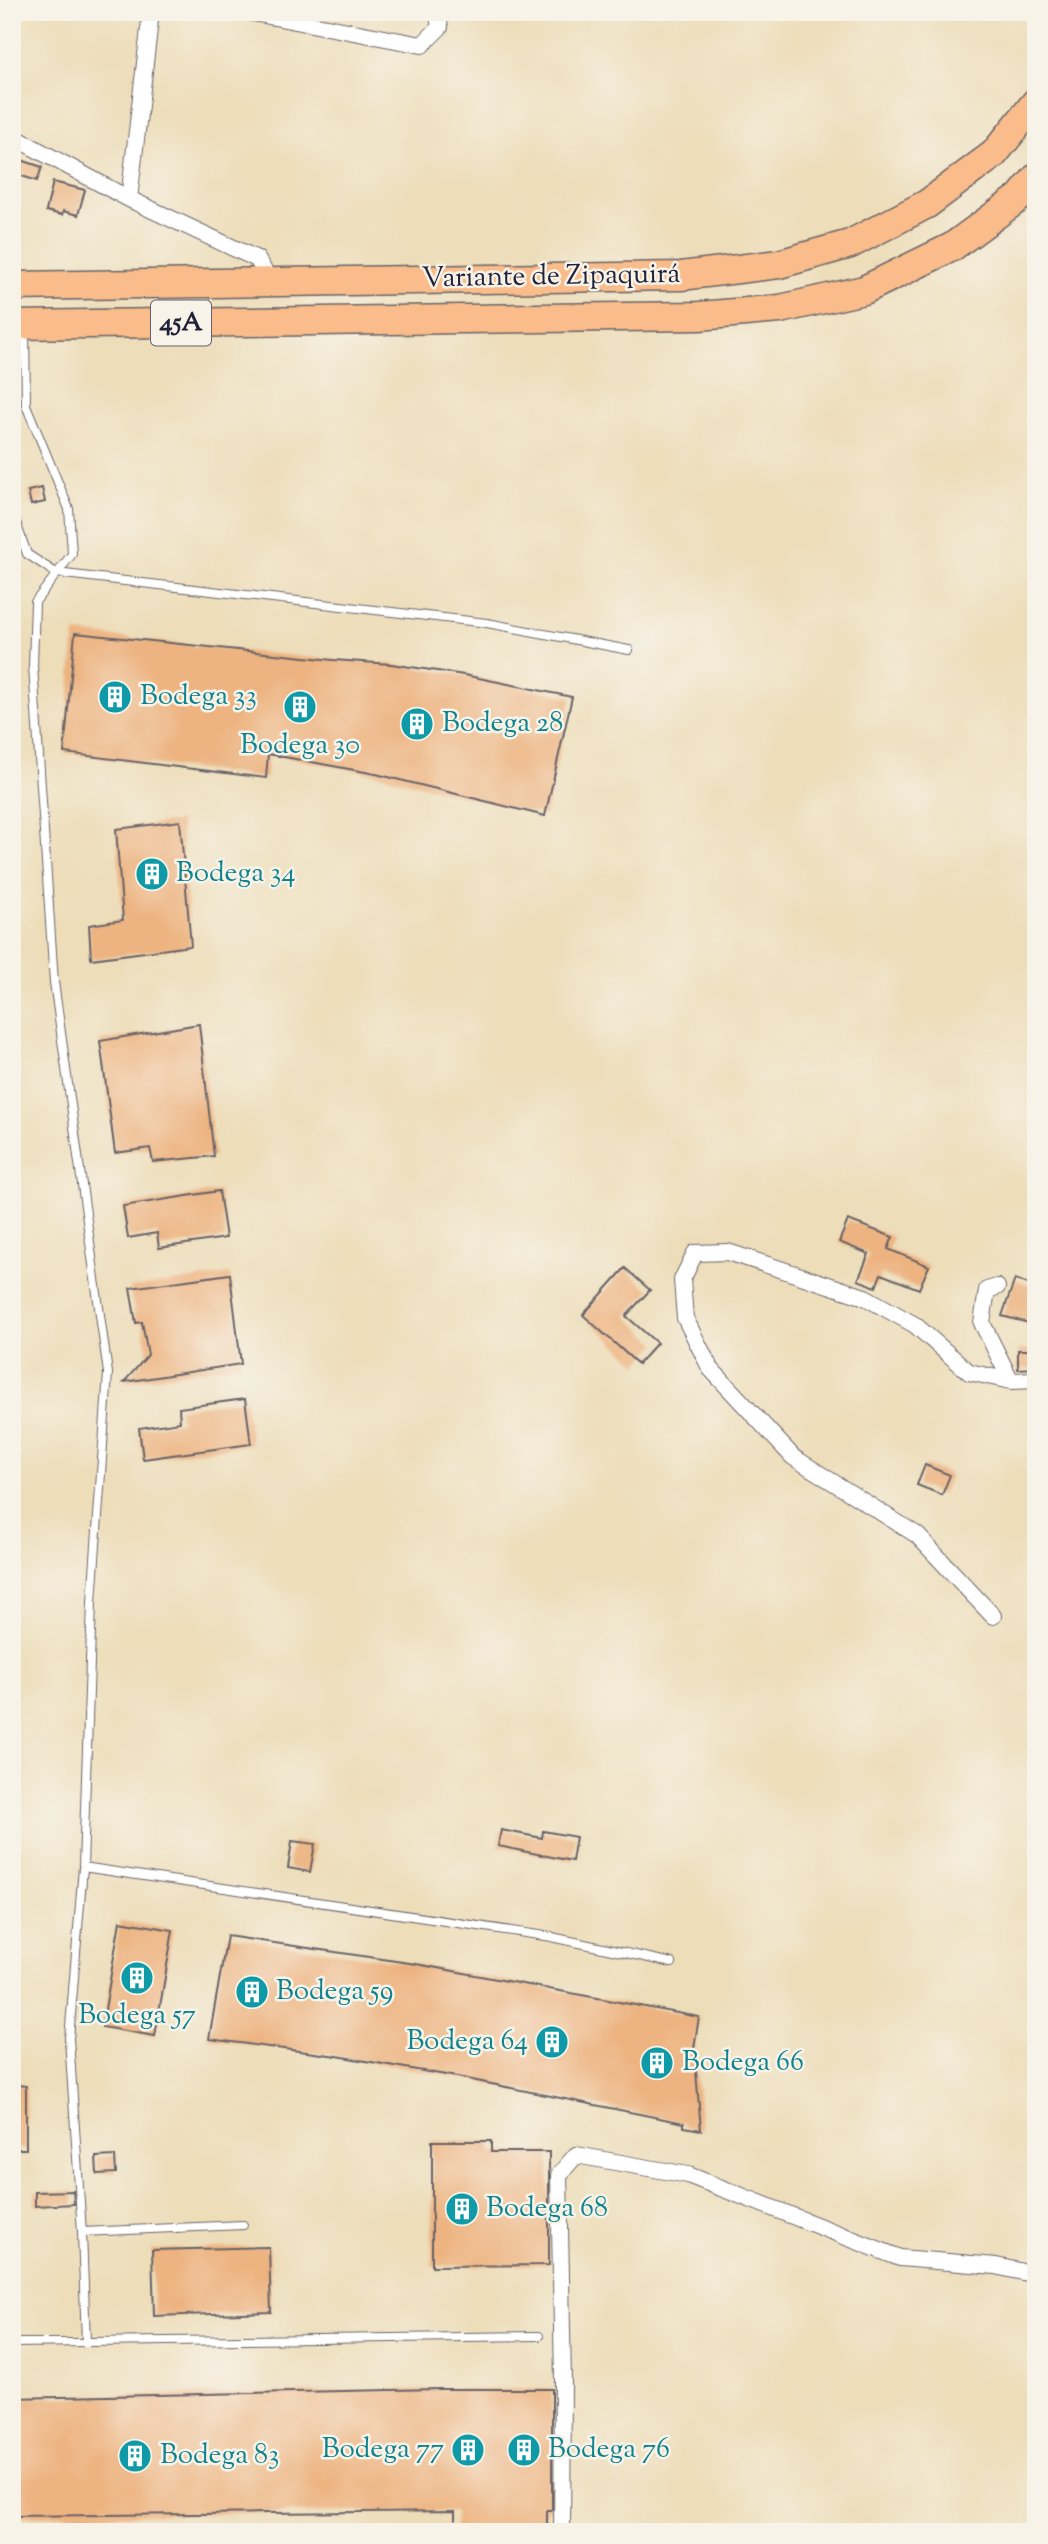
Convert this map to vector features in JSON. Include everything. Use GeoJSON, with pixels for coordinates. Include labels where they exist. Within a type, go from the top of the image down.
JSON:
{"type":"FeatureCollection","features":[{"type":"Feature","properties":{"kind":"highway","name":"Variante de Zipaquirá"},"geometry":{"type":"LineString","coordinates":[[17,286],[681,276],[779,264],[850,244],[927,205],[994,154],[1036,102]]}},
{"type":"Feature","properties":{"kind":"highway","name":"Variante de Zipaquirá"},"geometry":{"type":"LineString","coordinates":[[18,325],[699,316],[780,309],[864,290],[952,247],[1020,197],[1036,178]]}},
{"type":"Feature","properties":{"kind":"street"},"geometry":{"type":"LineString","coordinates":[[129,199],[151,12]]}},
{"type":"Feature","properties":{"kind":"street"},"geometry":{"type":"LineString","coordinates":[[248,12],[422,45],[440,27],[437,12]]}},
{"type":"Feature","properties":{"kind":"street"},"geometry":{"type":"LineString","coordinates":[[12,136],[129,199],[257,258],[270,281]]}},
{"type":"Feature","properties":{"kind":"street"},"geometry":{"type":"LineString","coordinates":[[993,1616],[916,1535],[793,1457],[709,1368],[685,1318],[682,1280],[695,1253],[729,1252],[865,1297],[915,1325],[969,1372],[1011,1381],[1036,1380]]}},
{"type":"Feature","properties":{"kind":"street"},"geometry":{"type":"LineString","coordinates":[[997,1287],[987,1290],[982,1323],[1011,1381]]}},
{"type":"Feature","properties":{"kind":"street"},"geometry":{"type":"LineString","coordinates":[[562,2532],[563,2381],[559,2175],[576,2155],[688,2175],[900,2258],[996,2266],[1036,2275]]}},
{"type":"Feature","properties":{"kind":"lane"},"geometry":{"type":"LineString","coordinates":[[18,325],[26,405],[69,509],[72,554],[35,602],[33,666],[54,982],[108,1373],[92,1602],[83,1867],[68,2039],[82,2232],[86,2342]]}},
{"type":"Feature","properties":{"kind":"lane"},"geometry":{"type":"LineString","coordinates":[[12,511],[27,554],[56,573],[487,623],[629,650]]}},
{"type":"Feature","properties":{"kind":"lane"},"geometry":{"type":"LineString","coordinates":[[83,1867],[552,1937],[672,1963]]}},
{"type":"Feature","properties":{"kind":"lane"},"geometry":{"type":"LineString","coordinates":[[82,2232],[243,2225]]}},
{"type":"Feature","properties":{"kind":"lane"},"geometry":{"type":"LineString","coordinates":[[12,2343],[539,2336]]}},
{"type":"Feature","properties":{"kind":"building"},"geometry":{"type":"Polygon","coordinates":[[[18,159],[42,167],[37,181],[13,173],[18,159]]]}},
{"type":"Feature","properties":{"kind":"building"},"geometry":{"type":"Polygon","coordinates":[[[53,182],[85,190],[78,215],[63,211],[62,215],[46,211],[53,182]]]}},
{"type":"Feature","properties":{"kind":"building"},"geometry":{"type":"Polygon","coordinates":[[[42,488],[45,502],[31,505],[28,491],[42,488]]]}},
{"type":"Feature","properties":{"kind":"building"},"geometry":{"type":"Polygon","coordinates":[[[75,633],[391,664],[464,675],[572,697],[545,816],[376,774],[268,754],[266,778],[64,753],[75,633]]]}},
{"type":"Feature","properties":{"kind":"building","name":"Bodega 34"},"geometry":{"type":"Polygon","coordinates":[[[180,821],[191,946],[91,959],[89,925],[123,920],[116,829],[180,821]]]}},
{"type":"Feature","properties":{"kind":"building"},"geometry":{"type":"Polygon","coordinates":[[[199,1024],[214,1156],[153,1162],[150,1148],[115,1153],[100,1041],[199,1024]]]}},
{"type":"Feature","properties":{"kind":"building"},"geometry":{"type":"Polygon","coordinates":[[[219,1191],[226,1238],[159,1248],[157,1233],[128,1238],[123,1206],[219,1191]]]}},
{"type":"Feature","properties":{"kind":"building"},"geometry":{"type":"Polygon","coordinates":[[[848,1220],[893,1237],[888,1249],[929,1266],[919,1289],[881,1274],[876,1287],[858,1280],[869,1254],[839,1242],[848,1220]]]}},
{"type":"Feature","properties":{"kind":"building"},"geometry":{"type":"Polygon","coordinates":[[[625,1268],[650,1290],[626,1316],[657,1343],[638,1364],[583,1315],[625,1268]]]}},
{"type":"Feature","properties":{"kind":"building"},"geometry":{"type":"Polygon","coordinates":[[[230,1274],[241,1364],[124,1382],[148,1355],[142,1322],[136,1323],[130,1288],[230,1274]]]}},
{"type":"Feature","properties":{"kind":"building"},"geometry":{"type":"Polygon","coordinates":[[[1015,1279],[1036,1287],[1036,1325],[1002,1316],[1015,1279]]]}},
{"type":"Feature","properties":{"kind":"building"},"geometry":{"type":"Polygon","coordinates":[[[1018,1350],[1036,1350],[1036,1368],[1018,1369],[1018,1350]]]}},
{"type":"Feature","properties":{"kind":"building"},"geometry":{"type":"Polygon","coordinates":[[[245,1399],[251,1444],[143,1459],[139,1428],[180,1422],[179,1408],[245,1399]]]}},
{"type":"Feature","properties":{"kind":"building"},"geometry":{"type":"Polygon","coordinates":[[[925,1465],[950,1475],[942,1495],[917,1485],[925,1465]]]}},
{"type":"Feature","properties":{"kind":"building"},"geometry":{"type":"Polygon","coordinates":[[[501,1830],[542,1838],[543,1831],[576,1837],[572,1861],[498,1846],[501,1830]]]}},
{"type":"Feature","properties":{"kind":"building"},"geometry":{"type":"Polygon","coordinates":[[[292,1841],[315,1844],[310,1872],[288,1868],[292,1841]]]}},
{"type":"Feature","properties":{"kind":"building","name":"Bodega 57"},"geometry":{"type":"Polygon","coordinates":[[[120,1921],[173,1930],[155,2036],[102,2027],[120,1921]]]}},
{"type":"Feature","properties":{"kind":"building"},"geometry":{"type":"Polygon","coordinates":[[[227,1936],[416,1964],[699,2017],[694,2048],[701,2130],[684,2127],[684,2123],[457,2077],[337,2056],[209,2039],[227,1936]]]}},
{"type":"Feature","properties":{"kind":"building"},"geometry":{"type":"Polygon","coordinates":[[[12,2084],[26,2086],[26,2149],[12,2149],[12,2084]]]}},
{"type":"Feature","properties":{"kind":"building"},"geometry":{"type":"Polygon","coordinates":[[[432,2141],[491,2141],[491,2152],[549,2152],[549,2265],[432,2266],[432,2141]]]}},
{"type":"Feature","properties":{"kind":"building"},"geometry":{"type":"Polygon","coordinates":[[[115,2156],[116,2173],[97,2174],[96,2157],[115,2156]]]}},
{"type":"Feature","properties":{"kind":"building"},"geometry":{"type":"Polygon","coordinates":[[[73,2191],[74,2204],[35,2206],[35,2192],[73,2191]]]}},
{"type":"Feature","properties":{"kind":"building"},"geometry":{"type":"Polygon","coordinates":[[[269,2247],[271,2312],[154,2316],[152,2250],[269,2247]]]}},
{"type":"Feature","properties":{"kind":"building"},"geometry":{"type":"Polygon","coordinates":[[[552,2389],[552,2510],[547,2510],[547,2532],[455,2532],[455,2511],[12,2516],[12,2398],[552,2389]]]}},
{"type":"Feature","properties":{"kind":"railway"},"geometry":{"type":"LineString","coordinates":[[1029,12],[1036,38]]}},
{"type":"Feature","properties":{"kind":"place","name":"Bodega 33"},"geometry":{"type":"Point","coordinates":[115,697]}},
{"type":"Feature","properties":{"kind":"place","name":"Bodega 30"},"geometry":{"type":"Point","coordinates":[300,707]}},
{"type":"Feature","properties":{"kind":"place","name":"Bodega 28"},"geometry":{"type":"Point","coordinates":[417,724]}},
{"type":"Feature","properties":{"kind":"place","name":"Bodega 34"},"geometry":{"type":"Point","coordinates":[152,874]}},
{"type":"Feature","properties":{"kind":"place","name":"Bodega 57"},"geometry":{"type":"Point","coordinates":[137,1978]}},
{"type":"Feature","properties":{"kind":"place","name":"Bodega 59"},"geometry":{"type":"Point","coordinates":[252,1992]}},
{"type":"Feature","properties":{"kind":"place","name":"Bodega 64"},"geometry":{"type":"Point","coordinates":[552,2042]}},
{"type":"Feature","properties":{"kind":"place","name":"Bodega 66"},"geometry":{"type":"Point","coordinates":[657,2063]}},
{"type":"Feature","properties":{"kind":"place","name":"Bodega 68"},"geometry":{"type":"Point","coordinates":[462,2209]}},
{"type":"Feature","properties":{"kind":"place","name":"Bodega 77"},"geometry":{"type":"Point","coordinates":[468,2450]}},
{"type":"Feature","properties":{"kind":"place","name":"Bodega 76"},"geometry":{"type":"Point","coordinates":[524,2450]}},
{"type":"Feature","properties":{"kind":"place","name":"Bodega 83"},"geometry":{"type":"Point","coordinates":[135,2456]}}]}
